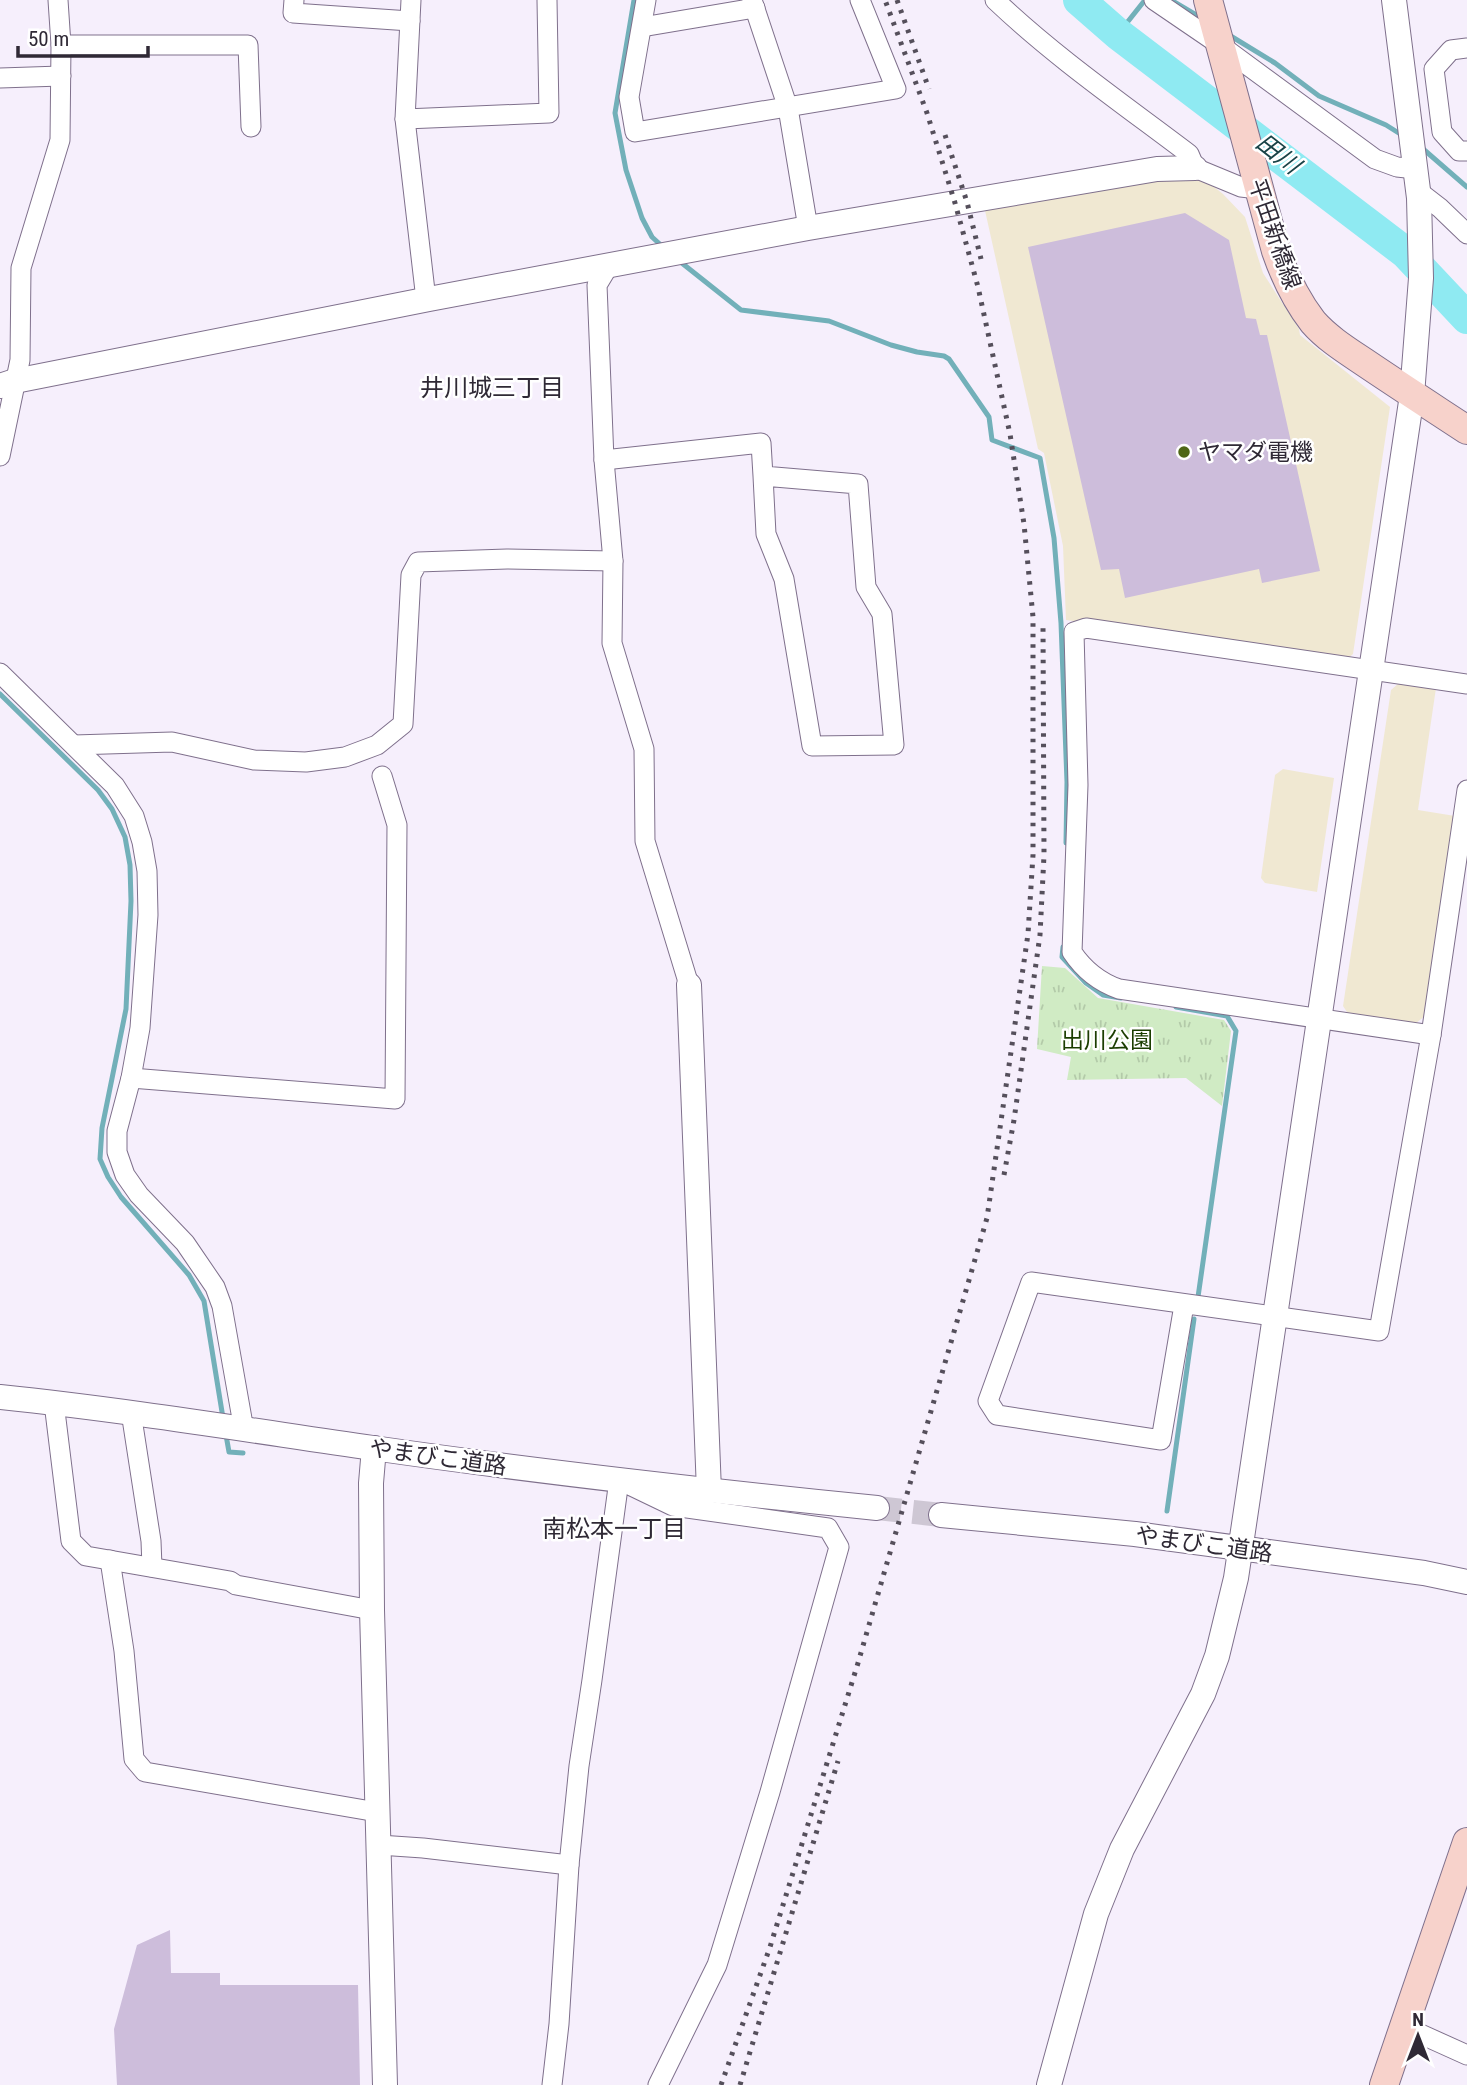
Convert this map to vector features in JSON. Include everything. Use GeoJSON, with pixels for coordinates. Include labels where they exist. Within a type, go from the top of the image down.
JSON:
{"type":"FeatureCollection","features":[{"type":"Feature","properties":{"kind":"main road","name":"平田新橋線"},"geometry":{"type":"LineString","coordinates":[[1208,0],[1256,181],[1285,277],[1297,299],[1315,324],[1334,342],[1467,430]]}},
{"type":"Feature","properties":{"kind":"main road"},"geometry":{"type":"LineString","coordinates":[[1384,2085],[1467,1842]]}},
{"type":"Feature","properties":{"kind":"street"},"geometry":{"type":"LineString","coordinates":[[0,456],[7,383],[20,360],[21,268],[60,140],[61,45],[58,0]]}},
{"type":"Feature","properties":{"kind":"street"},"geometry":{"type":"LineString","coordinates":[[294,0],[293,12],[410,21]]}},
{"type":"Feature","properties":{"kind":"street"},"geometry":{"type":"LineString","coordinates":[[411,0],[405,119],[425,291],[429,299]]}},
{"type":"Feature","properties":{"kind":"street"},"geometry":{"type":"LineString","coordinates":[[405,119],[549,113],[547,0]]}},
{"type":"Feature","properties":{"kind":"street"},"geometry":{"type":"LineString","coordinates":[[646,0],[629,97],[635,132],[895,89],[860,0]]}},
{"type":"Feature","properties":{"kind":"street"},"geometry":{"type":"LineString","coordinates":[[995,0],[1026,30],[1099,88],[1189,153],[1195,168]]}},
{"type":"Feature","properties":{"kind":"street"},"geometry":{"type":"LineString","coordinates":[[1154,0],[1223,55],[1375,159],[1397,167],[1467,234]]}},
{"type":"Feature","properties":{"kind":"street"},"geometry":{"type":"LineString","coordinates":[[1049,2085],[1096,1914],[1122,1849],[1203,1694],[1217,1656],[1233,1592],[1412,395],[1421,278],[1418,186],[1394,0]]}},
{"type":"Feature","properties":{"kind":"street"},"geometry":{"type":"LineString","coordinates":[[642,27],[754,4],[788,108],[808,228]]}},
{"type":"Feature","properties":{"kind":"street"},"geometry":{"type":"LineString","coordinates":[[61,45],[248,45],[251,127]]}},
{"type":"Feature","properties":{"kind":"street"},"geometry":{"type":"LineString","coordinates":[[1465,155],[1442,132],[1434,69],[1451,50],[1467,48]]}},
{"type":"Feature","properties":{"kind":"street"},"geometry":{"type":"LineString","coordinates":[[0,78],[61,76]]}},
{"type":"Feature","properties":{"kind":"street"},"geometry":{"type":"LineString","coordinates":[[7,383],[609,265],[808,228],[1157,169],[1195,168],[1241,187],[1256,181]]}},
{"type":"Feature","properties":{"kind":"street"},"geometry":{"type":"LineString","coordinates":[[609,265],[597,285],[604,460],[613,561],[612,643],[644,749],[645,841],[689,985],[709,1491]]}},
{"type":"Feature","properties":{"kind":"street"},"geometry":{"type":"LineString","coordinates":[[604,460],[761,443],[766,534],[784,579],[812,746],[894,745],[882,614],[866,587],[858,484],[763,476]]}},
{"type":"Feature","properties":{"kind":"street"},"geometry":{"type":"LineString","coordinates":[[74,745],[172,742],[254,760],[306,762],[345,757],[377,745],[403,724],[411,575],[418,562],[506,559],[613,561]]}},
{"type":"Feature","properties":{"kind":"street"},"geometry":{"type":"LineString","coordinates":[[1431,1035],[1119,989],[1106,985],[1080,964],[1072,952],[1078,785],[1074,632],[1086,628],[1467,684]]}},
{"type":"Feature","properties":{"kind":"street"},"geometry":{"type":"LineString","coordinates":[[0,673],[115,786],[134,816],[142,842],[147,871],[148,915],[141,1028],[117,1131],[117,1152],[125,1175],[139,1195],[185,1242],[215,1287],[222,1306],[232,1428]]}},
{"type":"Feature","properties":{"kind":"street"},"geometry":{"type":"LineString","coordinates":[[131,1077],[395,1099],[397,825],[382,776]]}},
{"type":"Feature","properties":{"kind":"street"},"geometry":{"type":"LineString","coordinates":[[1184,1305],[1161,1440],[997,1415],[988,1401],[1031,1282],[1379,1331],[1431,1035],[1467,790]]}},
{"type":"Feature","properties":{"kind":"street","name":"やまびこ道路"},"geometry":{"type":"LineString","coordinates":[[0,1397],[131,1412],[374,1448],[619,1480],[877,1508]]}},
{"type":"Feature","properties":{"kind":"street"},"geometry":{"type":"LineString","coordinates":[[54,1403],[71,1541],[86,1556],[372,1610]]}},
{"type":"Feature","properties":{"kind":"street"},"geometry":{"type":"LineString","coordinates":[[131,1412],[152,1567]]}},
{"type":"Feature","properties":{"kind":"street"},"geometry":{"type":"LineString","coordinates":[[374,1448],[371,1483],[372,1610],[385,2085]]}},
{"type":"Feature","properties":{"kind":"street"},"geometry":{"type":"LineString","coordinates":[[552,2085],[579,1766],[619,1480],[674,1506],[828,1528],[839,1548],[719,1957],[658,2085]]}},
{"type":"Feature","properties":{"kind":"street","name":"やまびこ道路"},"geometry":{"type":"LineString","coordinates":[[941,1515],[1135,1534],[1424,1573],[1467,1582]]}},
{"type":"Feature","properties":{"kind":"street"},"geometry":{"type":"LineString","coordinates":[[110,1560],[124,1651],[134,1759],[145,1772],[377,1812]]}},
{"type":"Feature","properties":{"kind":"street"},"geometry":{"type":"LineString","coordinates":[[379,1845],[569,1865]]}},
{"type":"Feature","properties":{"kind":"street"},"geometry":{"type":"LineString","coordinates":[[1405,2027],[1467,2055]]}},
{"type":"Feature","properties":{"kind":"shaded area"},"geometry":{"type":"Polygon","coordinates":[[[1167,176],[1195,179],[1213,186],[1223,194],[1245,217],[1263,273],[1299,329],[1300,335],[1390,407],[1353,654],[1346,660],[1066,620],[1063,546],[1044,453],[1038,449],[984,206],[1167,176]]]}},
{"type":"Feature","properties":{"kind":"shaded area"},"geometry":{"type":"Polygon","coordinates":[[[1398,684],[1436,688],[1418,810],[1455,816],[1425,1016],[1416,1023],[1349,1015],[1343,1006],[1391,690],[1398,684]]]}},
{"type":"Feature","properties":{"kind":"shaded area"},"geometry":{"type":"Polygon","coordinates":[[[1283,769],[1334,778],[1317,892],[1265,883],[1261,878],[1275,775],[1283,769]]]}},
{"type":"Feature","properties":{"kind":"green space","name":"出川公園"},"geometry":{"type":"Polygon","coordinates":[[[1042,966],[1065,968],[1098,998],[1224,1020],[1231,1031],[1222,1106],[1186,1078],[1067,1080],[1071,1057],[1037,1049],[1042,966]]]}},
{"type":"Feature","properties":{"kind":"building","name":"ヤマダ電機"},"geometry":{"type":"Polygon","coordinates":[[[1185,213],[1229,240],[1246,318],[1256,319],[1260,335],[1267,335],[1320,571],[1262,583],[1259,569],[1125,598],[1119,569],[1101,570],[1028,247],[1185,213]]]}},
{"type":"Feature","properties":{"kind":"building"},"geometry":{"type":"Polygon","coordinates":[[[170,1930],[171,1973],[220,1973],[220,1985],[358,1985],[360,2085],[117,2085],[114,2029],[137,1945],[170,1930]]]}},
{"type":"Feature","properties":{"kind":"waterway"},"geometry":{"type":"LineString","coordinates":[[634,0],[615,113],[626,170],[642,218],[652,237],[663,247]]}},
{"type":"Feature","properties":{"kind":"waterway","name":"田川"},"geometry":{"type":"LineString","coordinates":[[1079,0],[1118,34],[1406,253],[1467,318]]}},
{"type":"Feature","properties":{"kind":"waterway"},"geometry":{"type":"LineString","coordinates":[[1118,34],[1145,0]]}},
{"type":"Feature","properties":{"kind":"waterway"},"geometry":{"type":"LineString","coordinates":[[1171,0],[1203,19]]}},
{"type":"Feature","properties":{"kind":"waterway"},"geometry":{"type":"LineString","coordinates":[[1229,35],[1275,63],[1319,96],[1386,125],[1405,137]]}},
{"type":"Feature","properties":{"kind":"waterway"},"geometry":{"type":"LineString","coordinates":[[1422,148],[1467,187]]}},
{"type":"Feature","properties":{"kind":"waterway"},"geometry":{"type":"LineString","coordinates":[[678,260],[741,310],[829,321],[891,345],[944,356],[949,359],[989,417],[992,440],[1040,458],[1054,538],[1061,623],[1067,782],[1066,843]]}},
{"type":"Feature","properties":{"kind":"waterway"},"geometry":{"type":"LineString","coordinates":[[0,694],[98,790],[112,809],[125,837],[130,865],[131,901],[126,1009],[102,1128],[100,1159],[121,1197],[189,1275],[204,1301],[223,1418]]}},
{"type":"Feature","properties":{"kind":"waterway"},"geometry":{"type":"LineString","coordinates":[[1063,947],[1062,957],[1086,983],[1103,995],[1121,998]]}},
{"type":"Feature","properties":{"kind":"waterway"},"geometry":{"type":"LineString","coordinates":[[1176,1007],[1227,1016],[1236,1031],[1198,1297]]}},
{"type":"Feature","properties":{"kind":"waterway"},"geometry":{"type":"LineString","coordinates":[[1167,1511],[1194,1319]]}},
{"type":"Feature","properties":{"kind":"waterway"},"geometry":{"type":"LineString","coordinates":[[226,1435],[229,1452],[243,1453]]}},
{"type":"Feature","properties":{"kind":"tunnel"},"geometry":{"type":"LineString","coordinates":[[877,1508],[941,1515]]}},
{"type":"Feature","properties":{"kind":"railway"},"geometry":{"type":"LineString","coordinates":[[721,2085],[770,1947],[858,1663],[987,1218],[1028,934],[1033,855],[1033,617],[1024,524],[1010,434],[978,287],[927,113],[885,0]]}},
{"type":"Feature","properties":{"kind":"railway"},"geometry":{"type":"LineString","coordinates":[[897,0],[929,89]]}},
{"type":"Feature","properties":{"kind":"railway"},"geometry":{"type":"LineString","coordinates":[[945,135],[967,202],[981,259]]}},
{"type":"Feature","properties":{"kind":"railway"},"geometry":{"type":"LineString","coordinates":[[1004,1175],[1040,935],[1044,855],[1043,625]]}},
{"type":"Feature","properties":{"kind":"railway"},"geometry":{"type":"LineString","coordinates":[[740,2085],[838,1761]]}},
{"type":"Feature","properties":{"kind":"place","name":"ヤマダ電機"},"geometry":{"type":"Point","coordinates":[1184,452]}},
{"type":"Feature","properties":{"kind":"district","name":"井川城三丁目"},"geometry":{"type":"Point","coordinates":[492,388]}},
{"type":"Feature","properties":{"kind":"district","name":"南松本一丁目"},"geometry":{"type":"Point","coordinates":[614,1529]}}]}
